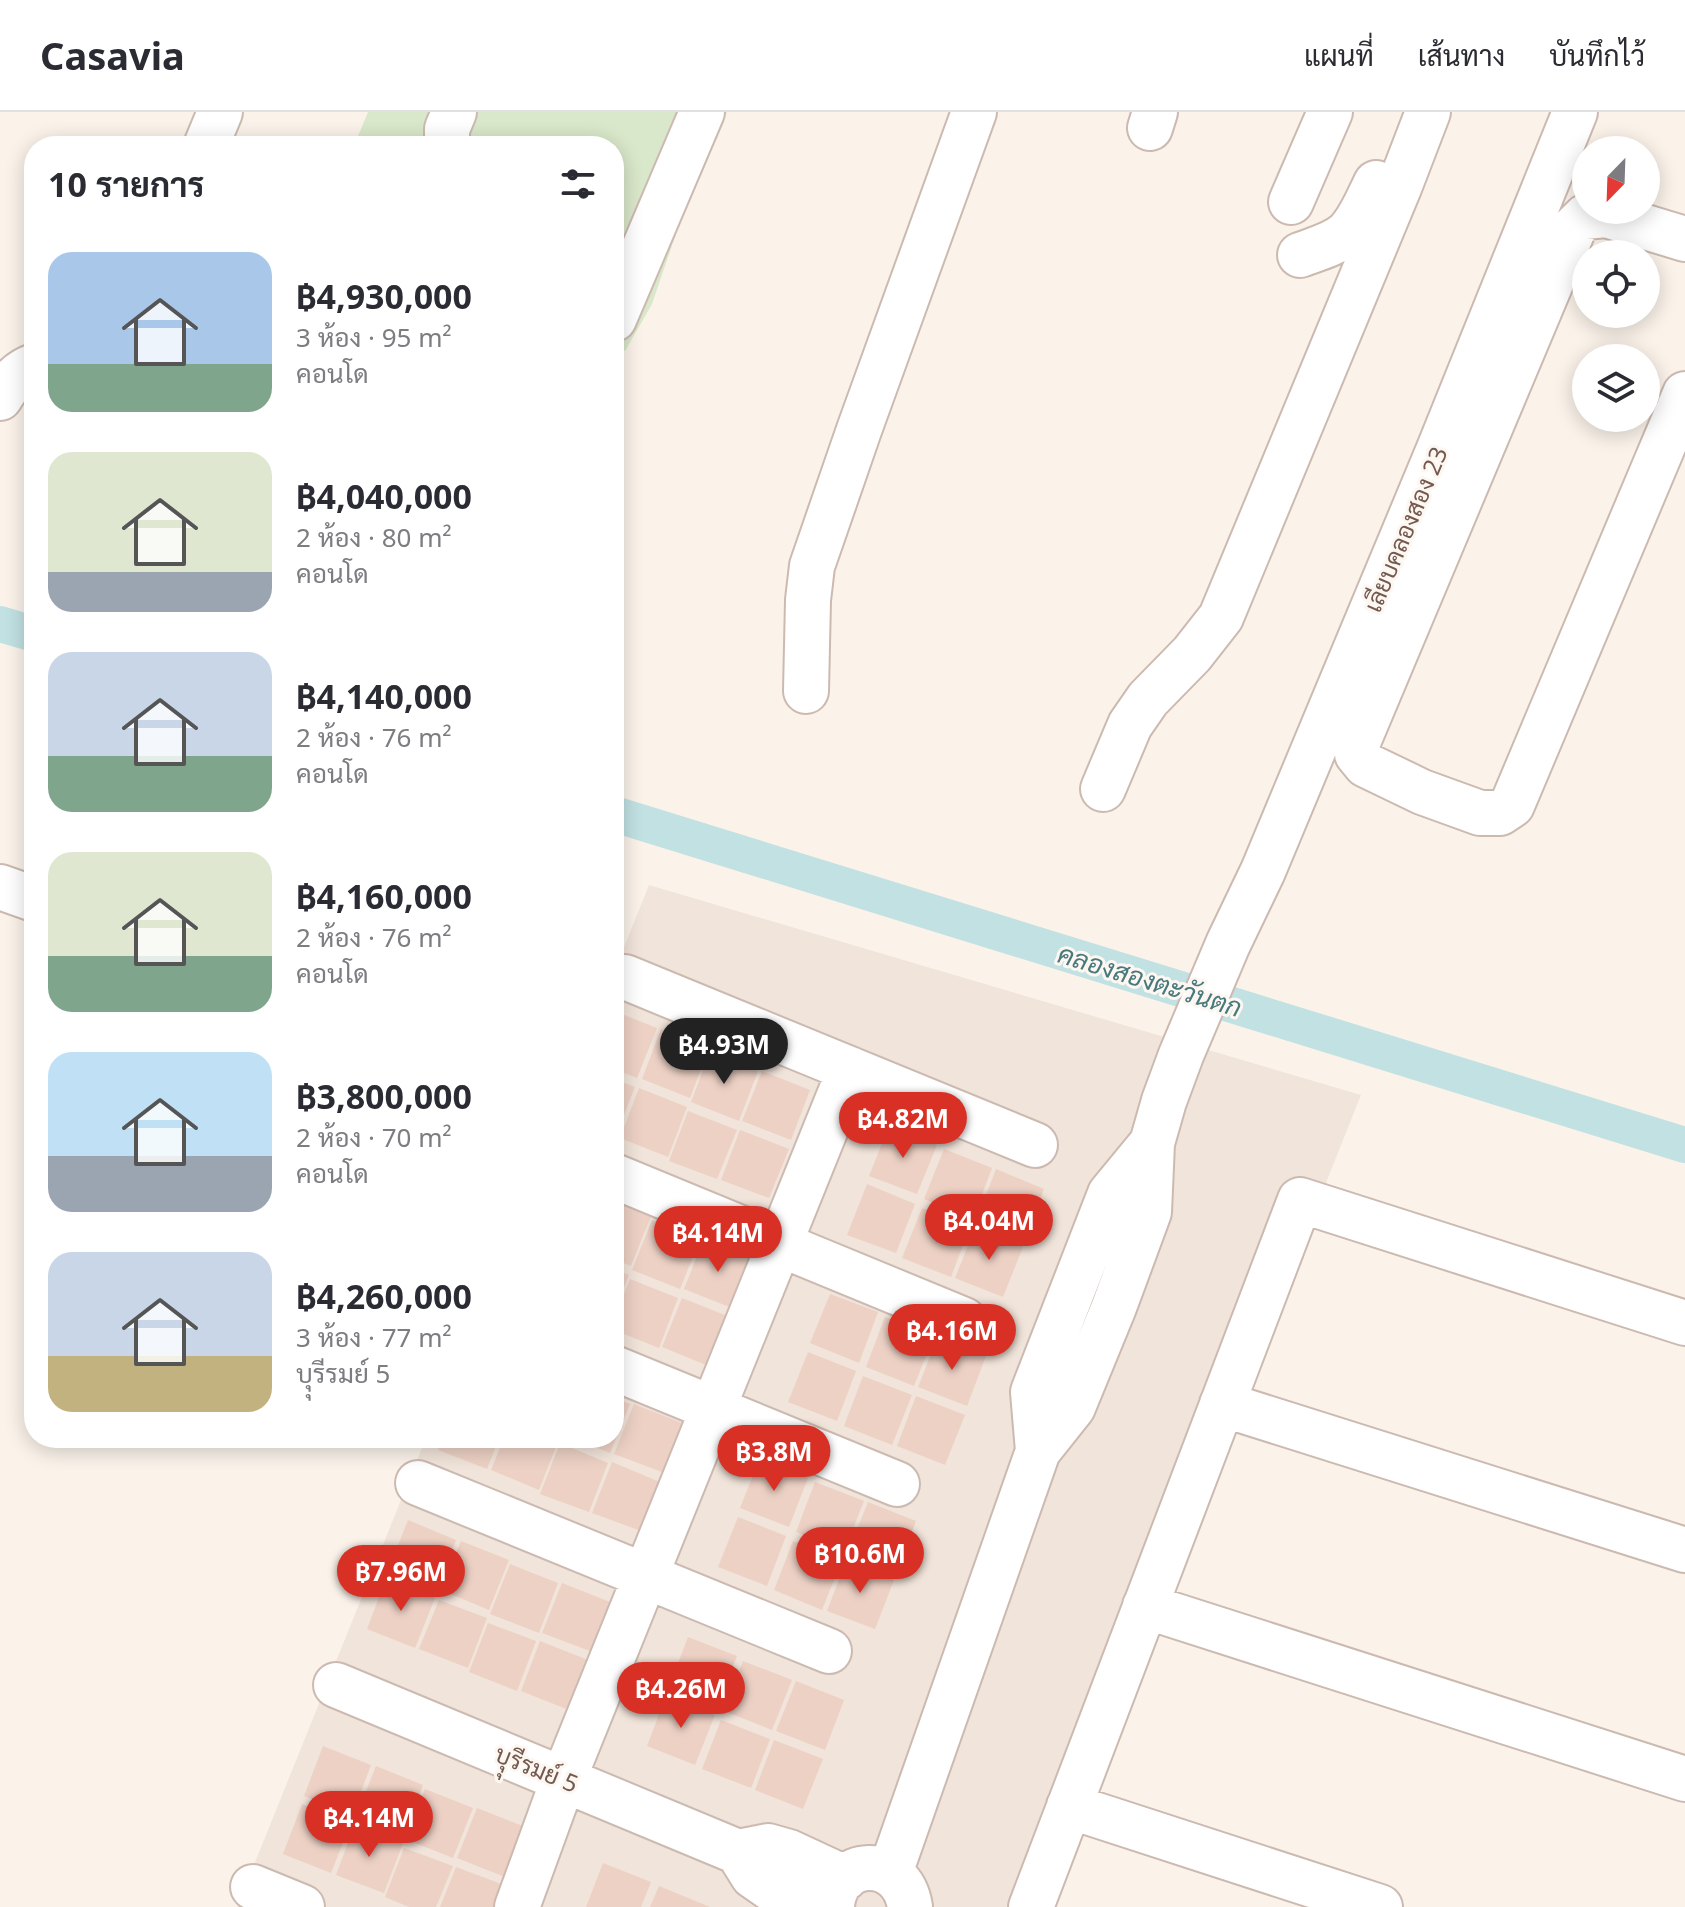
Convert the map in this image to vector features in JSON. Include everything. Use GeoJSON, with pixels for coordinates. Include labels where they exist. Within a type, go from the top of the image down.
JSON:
{"type":"FeatureCollection","features":[{"type":"Feature","properties":{"kind":"street"},"geometry":{"type":"LineString","coordinates":[[210,136],[220,112]]}},
{"type":"Feature","properties":{"kind":"street"},"geometry":{"type":"LineString","coordinates":[[446,136],[454,112]]}},
{"type":"Feature","properties":{"kind":"street"},"geometry":{"type":"LineString","coordinates":[[624,295],[702,112]]}},
{"type":"Feature","properties":{"kind":"street"},"geometry":{"type":"LineString","coordinates":[[806,691],[812,566],[974,112]]}},
{"type":"Feature","properties":{"kind":"street"},"geometry":{"type":"LineString","coordinates":[[1291,202],[1330,112]]}},
{"type":"Feature","properties":{"kind":"street"},"geometry":{"type":"LineString","coordinates":[[1300,255],[1334,242],[1347,233],[1359,217],[1375,183],[1399,112]]}},
{"type":"Feature","properties":{"kind":"street"},"geometry":{"type":"LineString","coordinates":[[1103,789],[1130,725],[1148,699],[1192,654],[1221,617],[1428,112]]}},
{"type":"Feature","properties":{"kind":"street","name":"เลียบคลองสอง 23"},"geometry":{"type":"LineString","coordinates":[[900,1890],[1038,1451],[1033,1392],[1110,1194],[1152,1143],[1181,1055],[1263,871],[1575,112]]}},
{"type":"Feature","properties":{"kind":"street"},"geometry":{"type":"LineString","coordinates":[[1685,239],[1606,215],[1585,217],[1574,228],[1358,742],[1357,754],[1366,765],[1422,792],[1480,813],[1500,813],[1512,805],[1685,394]]}},
{"type":"Feature","properties":{"kind":"street"},"geometry":{"type":"LineString","coordinates":[[0,398],[7,386],[24,370]]}},
{"type":"Feature","properties":{"kind":"street"},"geometry":{"type":"LineString","coordinates":[[0,887],[24,895]]}},
{"type":"Feature","properties":{"kind":"street"},"geometry":{"type":"LineString","coordinates":[[625,977],[1035,1145]]}},
{"type":"Feature","properties":{"kind":"street"},"geometry":{"type":"LineString","coordinates":[[517,1907],[564,1778],[850,1069]]}},
{"type":"Feature","properties":{"kind":"street"},"geometry":{"type":"LineString","coordinates":[[624,1180],[964,1320]]}},
{"type":"Feature","properties":{"kind":"street"},"geometry":{"type":"LineString","coordinates":[[1031,1907],[1300,1200],[1685,1323]]}},
{"type":"Feature","properties":{"kind":"street"},"geometry":{"type":"LineString","coordinates":[[624,1372],[897,1484]]}},
{"type":"Feature","properties":{"kind":"street"},"geometry":{"type":"LineString","coordinates":[[1222,1404],[1685,1550]]}},
{"type":"Feature","properties":{"kind":"street"},"geometry":{"type":"LineString","coordinates":[[418,1483],[829,1651]]}},
{"type":"Feature","properties":{"kind":"street"},"geometry":{"type":"LineString","coordinates":[[1145,1606],[1685,1779]]}},
{"type":"Feature","properties":{"kind":"street","name":"บุุรีรมย์ 5"},"geometry":{"type":"LineString","coordinates":[[336,1685],[738,1852],[768,1846],[789,1852],[838,1892]]}},
{"type":"Feature","properties":{"kind":"street"},"geometry":{"type":"LineString","coordinates":[[1069,1806],[1380,1907]]}},
{"type":"Feature","properties":{"kind":"street","name":"บุุรีรมย์ 5"},"geometry":{"type":"LineString","coordinates":[[738,1852],[753,1876],[779,1894],[807,1907]]}},
{"type":"Feature","properties":{"kind":"street"},"geometry":{"type":"LineString","coordinates":[[838,1892],[859,1870],[875,1868],[900,1890]]}},
{"type":"Feature","properties":{"kind":"street"},"geometry":{"type":"LineString","coordinates":[[253,1887],[302,1907]]}},
{"type":"Feature","properties":{"kind":"shaded area"},"geometry":{"type":"Polygon","coordinates":[[[649,885],[1361,1095],[1037,1907],[237,1907],[422,1448],[624,1448],[624,947],[649,885]]]}},
{"type":"Feature","properties":{"kind":"green space"},"geometry":{"type":"Polygon","coordinates":[[[368,112],[727,112],[680,222],[652,304],[625,351],[624,136],[358,136],[368,112]]]}},
{"type":"Feature","properties":{"kind":"building"},"geometry":{"type":"Polygon","coordinates":[[[624,1015],[657,1028],[637,1078],[624,1073],[624,1015]]]}},
{"type":"Feature","properties":{"kind":"building"},"geometry":{"type":"Polygon","coordinates":[[[661,1029],[709,1048],[690,1098],[642,1079],[661,1029]]]}},
{"type":"Feature","properties":{"kind":"building"},"geometry":{"type":"Polygon","coordinates":[[[710,1052],[758,1071],[739,1121],[691,1102],[710,1052]]]}},
{"type":"Feature","properties":{"kind":"building"},"geometry":{"type":"Polygon","coordinates":[[[762,1071],[810,1090],[791,1140],[742,1121],[762,1071]]]}},
{"type":"Feature","properties":{"kind":"building"},"geometry":{"type":"Polygon","coordinates":[[[624,1083],[635,1087],[624,1115],[624,1083]]]}},
{"type":"Feature","properties":{"kind":"building"},"geometry":{"type":"Polygon","coordinates":[[[639,1088],[687,1107],[668,1157],[624,1140],[624,1127],[639,1088]]]}},
{"type":"Feature","properties":{"kind":"building"},"geometry":{"type":"Polygon","coordinates":[[[688,1111],[737,1130],[717,1179],[669,1161],[688,1111]]]}},
{"type":"Feature","properties":{"kind":"building"},"geometry":{"type":"Polygon","coordinates":[[[889,1126],[937,1145],[917,1194],[869,1176],[889,1126]]]}},
{"type":"Feature","properties":{"kind":"building"},"geometry":{"type":"Polygon","coordinates":[[[740,1130],[789,1149],[769,1198],[721,1180],[740,1130]]]}},
{"type":"Feature","properties":{"kind":"building"},"geometry":{"type":"Polygon","coordinates":[[[944,1149],[992,1168],[973,1218],[924,1199],[944,1149]]]}},
{"type":"Feature","properties":{"kind":"building"},"geometry":{"type":"Polygon","coordinates":[[[996,1169],[1044,1189],[1025,1238],[977,1219],[996,1169]]]}},
{"type":"Feature","properties":{"kind":"building"},"geometry":{"type":"Polygon","coordinates":[[[867,1184],[915,1204],[896,1253],[847,1235],[867,1184]]]}},
{"type":"Feature","properties":{"kind":"building"},"geometry":{"type":"Polygon","coordinates":[[[624,1206],[651,1216],[631,1266],[624,1263],[624,1206]]]}},
{"type":"Feature","properties":{"kind":"building"},"geometry":{"type":"Polygon","coordinates":[[[922,1208],[970,1227],[951,1277],[902,1258],[922,1208]]]}},
{"type":"Feature","properties":{"kind":"building"},"geometry":{"type":"Polygon","coordinates":[[[652,1220],[700,1239],[680,1289],[632,1270],[652,1220]]]}},
{"type":"Feature","properties":{"kind":"building"},"geometry":{"type":"Polygon","coordinates":[[[975,1228],[1023,1247],[1003,1297],[955,1278],[975,1228]]]}},
{"type":"Feature","properties":{"kind":"building"},"geometry":{"type":"Polygon","coordinates":[[[704,1239],[752,1258],[732,1308],[684,1289],[704,1239]]]}},
{"type":"Feature","properties":{"kind":"building"},"geometry":{"type":"Polygon","coordinates":[[[630,1279],[678,1298],[659,1348],[624,1334],[624,1294],[630,1279]]]}},
{"type":"Feature","properties":{"kind":"building"},"geometry":{"type":"Polygon","coordinates":[[[830,1294],[878,1312],[859,1363],[810,1343],[830,1294]]]}},
{"type":"Feature","properties":{"kind":"building"},"geometry":{"type":"Polygon","coordinates":[[[682,1298],[730,1317],[711,1367],[662,1347],[682,1298]]]}},
{"type":"Feature","properties":{"kind":"building"},"geometry":{"type":"Polygon","coordinates":[[[885,1317],[934,1336],[914,1386],[866,1367],[885,1317]]]}},
{"type":"Feature","properties":{"kind":"building"},"geometry":{"type":"Polygon","coordinates":[[[938,1337],[986,1356],[967,1406],[918,1387],[938,1337]]]}},
{"type":"Feature","properties":{"kind":"building"},"geometry":{"type":"Polygon","coordinates":[[[808,1352],[856,1371],[837,1421],[788,1402],[808,1352]]]}},
{"type":"Feature","properties":{"kind":"building"},"geometry":{"type":"Polygon","coordinates":[[[863,1376],[912,1395],[892,1445],[844,1426],[863,1376]]]}},
{"type":"Feature","properties":{"kind":"building"},"geometry":{"type":"Polygon","coordinates":[[[916,1396],[965,1415],[945,1465],[897,1446],[916,1396]]]}},
{"type":"Feature","properties":{"kind":"building"},"geometry":{"type":"Polygon","coordinates":[[[624,1402],[630,1404],[624,1419],[624,1402]]]}},
{"type":"Feature","properties":{"kind":"building"},"geometry":{"type":"Polygon","coordinates":[[[634,1404],[682,1423],[662,1472],[614,1454],[616,1448],[624,1448],[624,1429],[634,1404]]]}},
{"type":"Feature","properties":{"kind":"building"},"geometry":{"type":"Polygon","coordinates":[[[439,1448],[495,1448],[487,1469],[439,1448]]]}},
{"type":"Feature","properties":{"kind":"building"},"geometry":{"type":"Polygon","coordinates":[[[500,1448],[555,1448],[539,1490],[491,1470],[500,1448]]]}},
{"type":"Feature","properties":{"kind":"building"},"geometry":{"type":"Polygon","coordinates":[[[558,1448],[572,1448],[608,1463],[589,1512],[540,1494],[558,1448]]]}},
{"type":"Feature","properties":{"kind":"building"},"geometry":{"type":"Polygon","coordinates":[[[760,1458],[808,1478],[789,1527],[740,1508],[760,1458]]]}},
{"type":"Feature","properties":{"kind":"building"},"geometry":{"type":"Polygon","coordinates":[[[612,1462],[660,1482],[641,1531],[592,1513],[612,1462]]]}},
{"type":"Feature","properties":{"kind":"building"},"geometry":{"type":"Polygon","coordinates":[[[815,1482],[864,1501],[844,1551],[796,1532],[815,1482]]]}},
{"type":"Feature","properties":{"kind":"building"},"geometry":{"type":"Polygon","coordinates":[[[868,1502],[916,1521],[896,1571],[848,1552],[868,1502]]]}},
{"type":"Feature","properties":{"kind":"building"},"geometry":{"type":"Polygon","coordinates":[[[738,1517],[786,1536],[767,1586],[718,1567],[738,1517]]]}},
{"type":"Feature","properties":{"kind":"building"},"geometry":{"type":"Polygon","coordinates":[[[408,1520],[456,1540],[437,1589],[388,1571],[408,1520]]]}},
{"type":"Feature","properties":{"kind":"building"},"geometry":{"type":"Polygon","coordinates":[[[461,1541],[509,1560],[489,1610],[441,1590],[461,1541]]]}},
{"type":"Feature","properties":{"kind":"building"},"geometry":{"type":"Polygon","coordinates":[[[793,1541],[842,1560],[822,1610],[774,1590],[793,1541]]]}},
{"type":"Feature","properties":{"kind":"building"},"geometry":{"type":"Polygon","coordinates":[[[846,1561],[894,1580],[875,1629],[827,1611],[846,1561]]]}},
{"type":"Feature","properties":{"kind":"building"},"geometry":{"type":"Polygon","coordinates":[[[510,1564],[558,1583],[539,1633],[490,1614],[510,1564]]]}},
{"type":"Feature","properties":{"kind":"building"},"geometry":{"type":"Polygon","coordinates":[[[386,1579],[435,1598],[415,1648],[367,1629],[386,1579]]]}},
{"type":"Feature","properties":{"kind":"building"},"geometry":{"type":"Polygon","coordinates":[[[562,1583],[610,1602],[590,1651],[542,1633],[562,1583]]]}},
{"type":"Feature","properties":{"kind":"building"},"geometry":{"type":"Polygon","coordinates":[[[439,1600],[487,1618],[468,1668],[419,1649],[439,1600]]]}},
{"type":"Feature","properties":{"kind":"building"},"geometry":{"type":"Polygon","coordinates":[[[488,1623],[536,1641],[517,1691],[469,1672],[488,1623]]]}},
{"type":"Feature","properties":{"kind":"building"},"geometry":{"type":"Polygon","coordinates":[[[688,1637],[737,1656],[717,1706],[669,1687],[688,1637]]]}},
{"type":"Feature","properties":{"kind":"building"},"geometry":{"type":"Polygon","coordinates":[[[540,1641],[588,1660],[569,1710],[521,1691],[540,1641]]]}},
{"type":"Feature","properties":{"kind":"building"},"geometry":{"type":"Polygon","coordinates":[[[743,1661],[792,1680],[772,1730],[724,1711],[743,1661]]]}},
{"type":"Feature","properties":{"kind":"building"},"geometry":{"type":"Polygon","coordinates":[[[796,1681],[844,1700],[825,1750],[776,1731],[796,1681]]]}},
{"type":"Feature","properties":{"kind":"building"},"geometry":{"type":"Polygon","coordinates":[[[666,1696],[715,1715],[695,1765],[647,1746],[666,1696]]]}},
{"type":"Feature","properties":{"kind":"building"},"geometry":{"type":"Polygon","coordinates":[[[721,1720],[770,1739],[751,1788],[702,1769],[721,1720]]]}},
{"type":"Feature","properties":{"kind":"building"},"geometry":{"type":"Polygon","coordinates":[[[774,1740],[823,1759],[803,1809],[755,1790],[774,1740]]]}},
{"type":"Feature","properties":{"kind":"building"},"geometry":{"type":"Polygon","coordinates":[[[323,1746],[371,1765],[352,1815],[304,1796],[323,1746]]]}},
{"type":"Feature","properties":{"kind":"building"},"geometry":{"type":"Polygon","coordinates":[[[376,1766],[423,1785],[404,1835],[356,1816],[376,1766]]]}},
{"type":"Feature","properties":{"kind":"building"},"geometry":{"type":"Polygon","coordinates":[[[425,1789],[473,1808],[453,1858],[405,1839],[425,1789]]]}},
{"type":"Feature","properties":{"kind":"building"},"geometry":{"type":"Polygon","coordinates":[[[302,1804],[351,1823],[331,1873],[283,1854],[302,1804]]]}},
{"type":"Feature","properties":{"kind":"building"},"geometry":{"type":"Polygon","coordinates":[[[477,1808],[525,1827],[505,1877],[457,1858],[477,1808]]]}},
{"type":"Feature","properties":{"kind":"building"},"geometry":{"type":"Polygon","coordinates":[[[355,1824],[403,1843],[384,1893],[336,1875],[355,1824]]]}},
{"type":"Feature","properties":{"kind":"building"},"geometry":{"type":"Polygon","coordinates":[[[404,1848],[453,1866],[436,1907],[409,1907],[385,1897],[404,1848]]]}},
{"type":"Feature","properties":{"kind":"building"},"geometry":{"type":"Polygon","coordinates":[[[603,1863],[651,1882],[641,1907],[586,1907],[603,1863]]]}},
{"type":"Feature","properties":{"kind":"building"},"geometry":{"type":"Polygon","coordinates":[[[456,1867],[504,1885],[496,1907],[440,1907],[456,1867]]]}},
{"type":"Feature","properties":{"kind":"building"},"geometry":{"type":"Polygon","coordinates":[[[659,1886],[710,1907],[650,1907],[659,1886]]]}},
{"type":"Feature","properties":{"kind":"waterway","name":"คลองสองตะวันตก"},"geometry":{"type":"LineString","coordinates":[[0,624],[24,631]]}},
{"type":"Feature","properties":{"kind":"waterway","name":"คลองสองตะวันตก"},"geometry":{"type":"LineString","coordinates":[[624,817],[1685,1145]]}}]}
